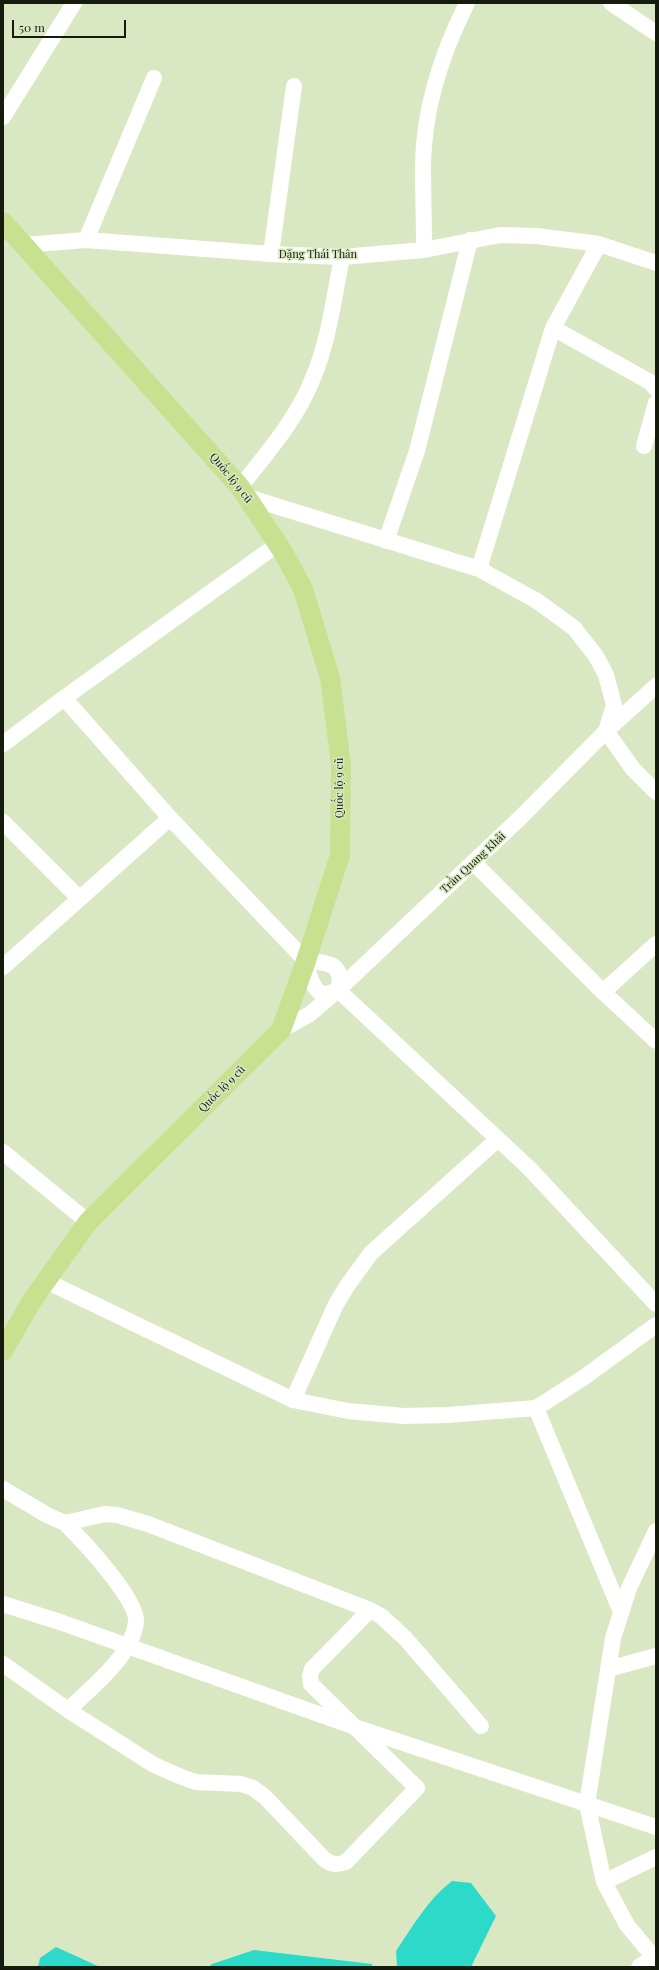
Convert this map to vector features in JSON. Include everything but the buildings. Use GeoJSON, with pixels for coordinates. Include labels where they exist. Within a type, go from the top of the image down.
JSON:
{"type":"FeatureCollection","features":[{"type":"Feature","properties":{"kind":"main road","name":"Quốc lộ 9 cũ"},"geometry":{"type":"LineString","coordinates":[[3,222],[244,492],[278,544],[303,590],[330,678],[341,765],[340,854],[306,962],[282,1030],[88,1222],[46,1281],[3,1351]]}},
{"type":"Feature","properties":{"kind":"street"},"geometry":{"type":"LineString","coordinates":[[3,117],[74,3]]}},
{"type":"Feature","properties":{"kind":"street"},"geometry":{"type":"LineString","coordinates":[[424,250],[423,163],[427,126],[440,68],[450,36],[467,3]]}},
{"type":"Feature","properties":{"kind":"street"},"geometry":{"type":"LineString","coordinates":[[611,3],[656,32]]}},
{"type":"Feature","properties":{"kind":"street"},"geometry":{"type":"LineString","coordinates":[[86,240],[154,78]]}},
{"type":"Feature","properties":{"kind":"street"},"geometry":{"type":"LineString","coordinates":[[271,254],[294,86]]}},
{"type":"Feature","properties":{"kind":"street","name":"Đặng Thái Thân"},"geometry":{"type":"LineString","coordinates":[[24,245],[86,240],[271,254],[342,257],[424,250],[500,235],[537,236],[599,244],[656,263]]}},
{"type":"Feature","properties":{"kind":"street"},"geometry":{"type":"LineString","coordinates":[[386,541],[417,451],[470,240]]}},
{"type":"Feature","properties":{"kind":"street"},"geometry":{"type":"LineString","coordinates":[[479,569],[553,328],[599,244]]}},
{"type":"Feature","properties":{"kind":"street"},"geometry":{"type":"LineString","coordinates":[[342,257],[326,340],[313,378],[291,420],[244,492],[386,541],[479,569],[537,601],[574,628],[596,656],[606,675],[614,706],[606,731],[633,768],[656,792]]}},
{"type":"Feature","properties":{"kind":"street"},"geometry":{"type":"LineString","coordinates":[[553,328],[650,382],[656,389]]}},
{"type":"Feature","properties":{"kind":"street"},"geometry":{"type":"LineString","coordinates":[[644,446],[656,403]]}},
{"type":"Feature","properties":{"kind":"street"},"geometry":{"type":"LineString","coordinates":[[3,744],[64,698],[278,544]]}},
{"type":"Feature","properties":{"kind":"street","name":"Trần Quang Khải"},"geometry":{"type":"LineString","coordinates":[[282,1030],[310,1014],[338,990],[520,818],[606,731],[656,686]]}},
{"type":"Feature","properties":{"kind":"street"},"geometry":{"type":"LineString","coordinates":[[64,698],[170,818],[306,962],[310,979],[316,990],[323,995],[338,990]]}},
{"type":"Feature","properties":{"kind":"street"},"geometry":{"type":"LineString","coordinates":[[3,967],[170,818]]}},
{"type":"Feature","properties":{"kind":"street"},"geometry":{"type":"LineString","coordinates":[[3,822],[79,898]]}},
{"type":"Feature","properties":{"kind":"street"},"geometry":{"type":"LineString","coordinates":[[473,862],[603,992],[656,1042]]}},
{"type":"Feature","properties":{"kind":"street"},"geometry":{"type":"LineString","coordinates":[[603,992],[656,944]]}},
{"type":"Feature","properties":{"kind":"street"},"geometry":{"type":"LineString","coordinates":[[306,962],[324,962],[338,970],[341,978],[338,990]]}},
{"type":"Feature","properties":{"kind":"street"},"geometry":{"type":"LineString","coordinates":[[338,990],[529,1168],[656,1304]]}},
{"type":"Feature","properties":{"kind":"street"},"geometry":{"type":"LineString","coordinates":[[293,1400],[336,1304],[371,1253],[498,1140]]}},
{"type":"Feature","properties":{"kind":"street"},"geometry":{"type":"LineString","coordinates":[[3,1152],[88,1222]]}},
{"type":"Feature","properties":{"kind":"street"},"geometry":{"type":"LineString","coordinates":[[46,1281],[293,1400],[348,1411],[404,1416],[448,1415],[536,1408],[583,1378],[656,1325]]}},
{"type":"Feature","properties":{"kind":"street"},"geometry":{"type":"LineString","coordinates":[[536,1408],[621,1612]]}},
{"type":"Feature","properties":{"kind":"street"},"geometry":{"type":"LineString","coordinates":[[3,1489],[47,1515],[65,1523],[86,1545],[114,1579],[130,1603],[137,1622],[127,1646],[117,1662],[68,1710]]}},
{"type":"Feature","properties":{"kind":"street"},"geometry":{"type":"LineString","coordinates":[[65,1523],[105,1514],[118,1515],[148,1524],[370,1610],[381,1616],[406,1640],[481,1726]]}},
{"type":"Feature","properties":{"kind":"street"},"geometry":{"type":"LineString","coordinates":[[639,1967],[655,1958],[627,1925],[604,1882],[586,1804],[613,1638],[629,1588],[656,1530]]}},
{"type":"Feature","properties":{"kind":"street"},"geometry":{"type":"LineString","coordinates":[[3,1604],[127,1646],[355,1727],[656,1827]]}},
{"type":"Feature","properties":{"kind":"street"},"geometry":{"type":"LineString","coordinates":[[3,1664],[68,1710],[133,1753],[184,1778],[196,1782],[241,1784],[253,1788],[265,1796],[325,1860],[335,1864],[346,1862],[417,1788],[311,1684],[310,1676],[312,1669],[370,1610]]}},
{"type":"Feature","properties":{"kind":"street"},"geometry":{"type":"LineString","coordinates":[[608,1670],[656,1656]]}},
{"type":"Feature","properties":{"kind":"street"},"geometry":{"type":"LineString","coordinates":[[604,1882],[656,1857]]}},
{"type":"Feature","properties":{"kind":"water"},"geometry":{"type":"Polygon","coordinates":[[[452,1881],[471,1883],[496,1916],[471,1967],[397,1967],[396,1951],[428,1904],[452,1881]]]}},
{"type":"Feature","properties":{"kind":"water"},"geometry":{"type":"Polygon","coordinates":[[[56,1947],[100,1967],[38,1967],[40,1958],[56,1947]]]}},
{"type":"Feature","properties":{"kind":"water"},"geometry":{"type":"Polygon","coordinates":[[[254,1950],[372,1964],[372,1967],[209,1967],[212,1964],[254,1950]]]}}]}
